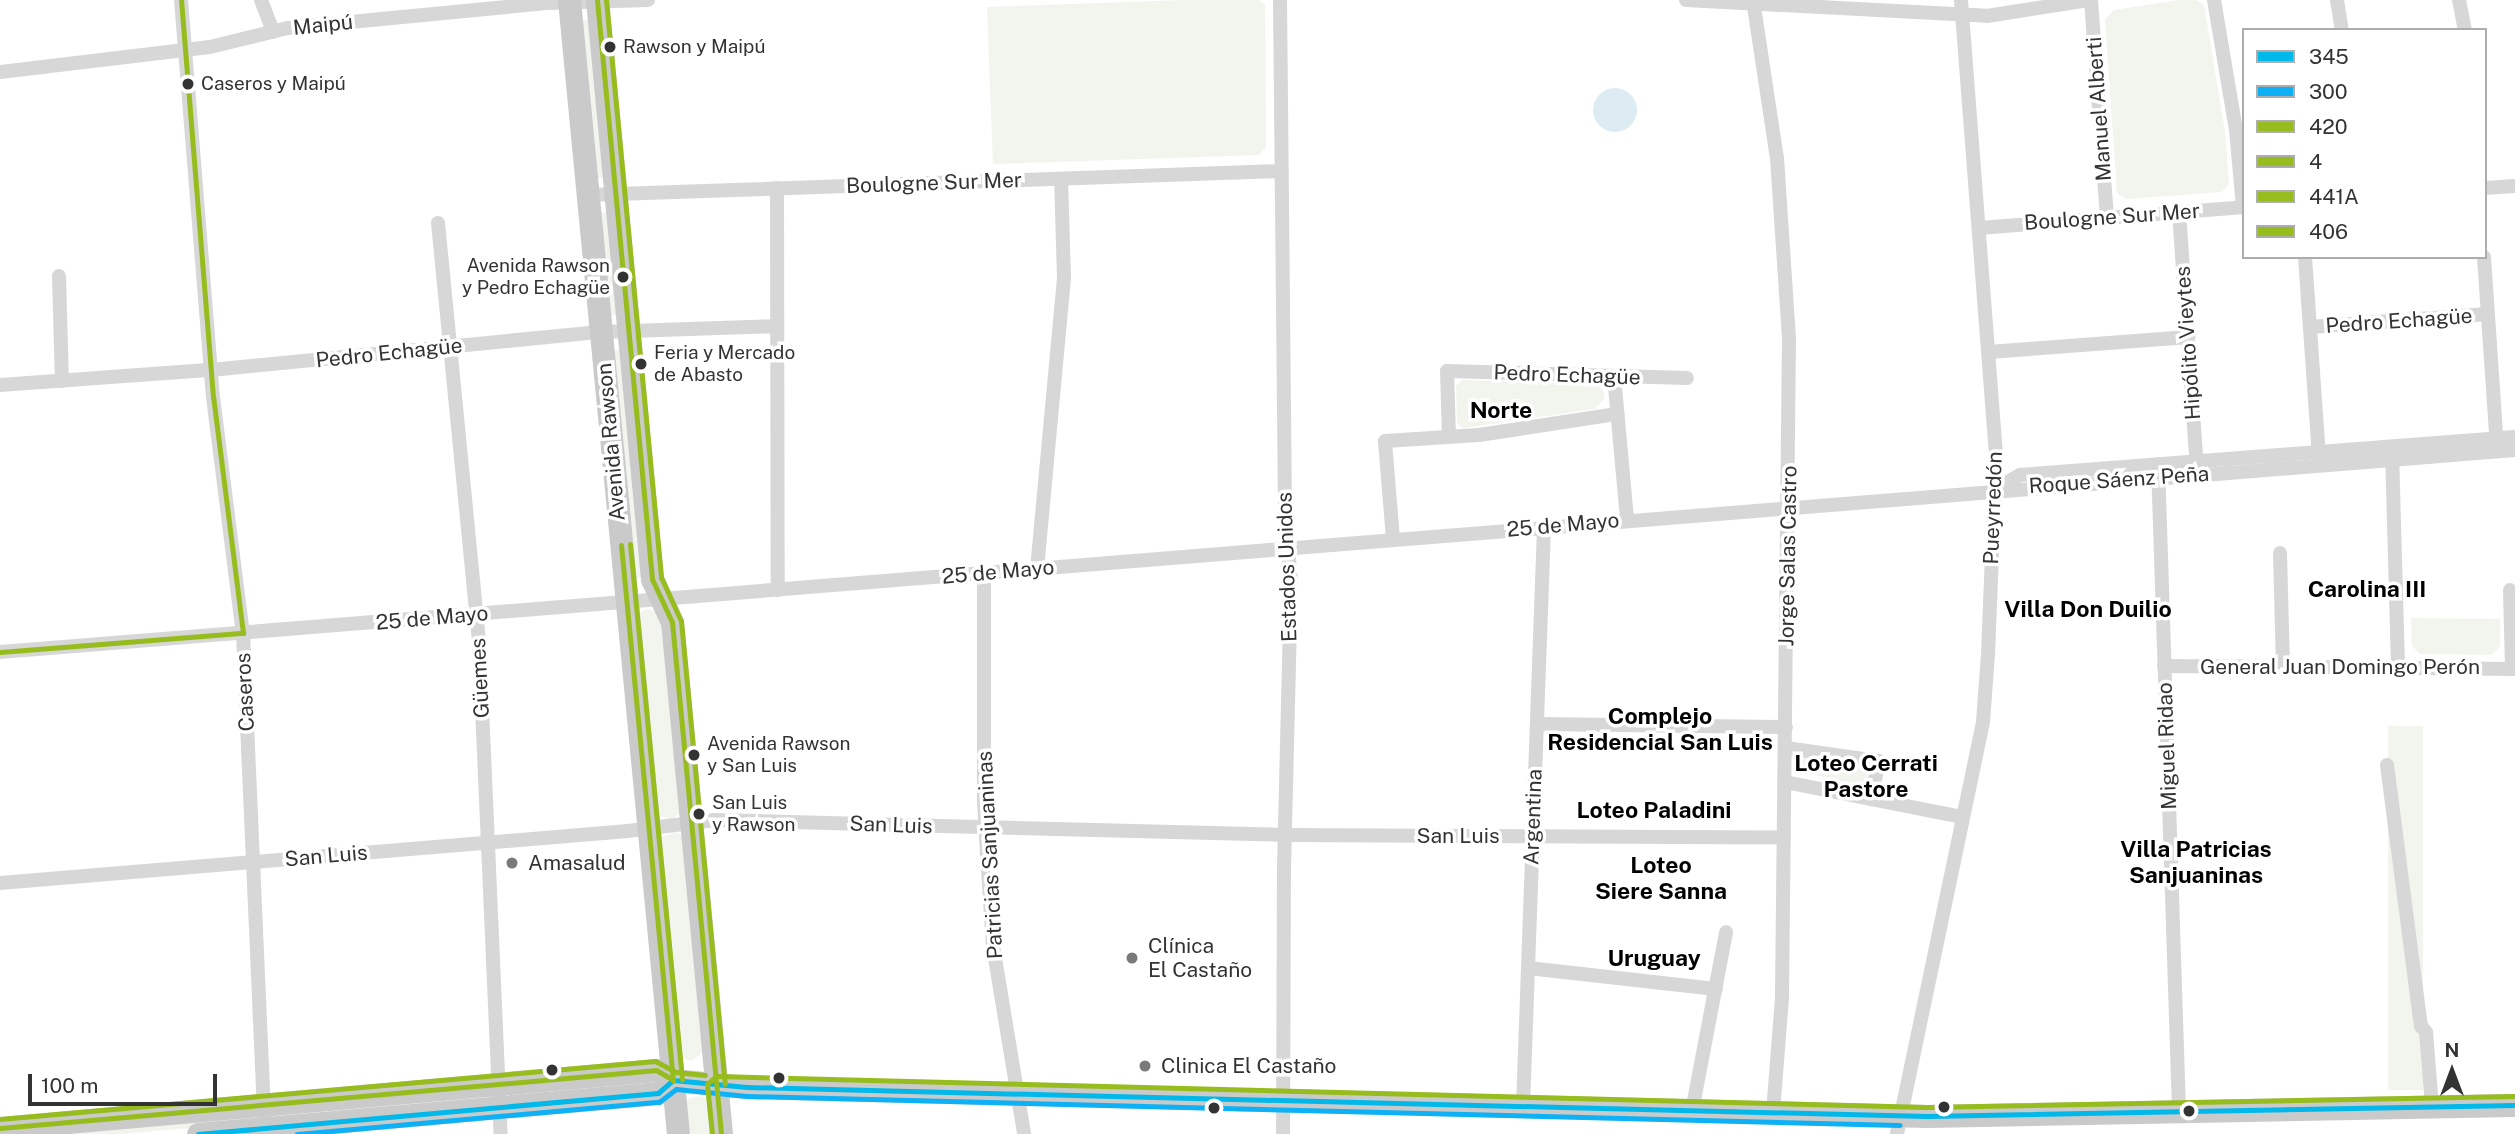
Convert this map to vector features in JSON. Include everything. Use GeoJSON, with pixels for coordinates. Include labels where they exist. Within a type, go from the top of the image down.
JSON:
{"type":"FeatureCollection","features":[{"type":"Feature","properties":{"kind":"main road","name":"Avenida Rawson"},"geometry":{"type":"LineString","coordinates":[[569,1],[678,1134]]}},
{"type":"Feature","properties":{"kind":"main road","name":"Avenida Rawson"},"geometry":{"type":"LineString","coordinates":[[597,1],[652,579],[673,622],[721,1134]]}},
{"type":"Feature","properties":{"kind":"main road"},"geometry":{"type":"LineString","coordinates":[[198,1134],[264,1122],[499,1096],[656,1070],[673,1080],[716,1085],[1773,1113],[1899,1125],[2179,1111],[2515,1105]]}},
{"type":"Feature","properties":{"kind":"main road"},"geometry":{"type":"LineString","coordinates":[[0,1128],[264,1122]]}},
{"type":"Feature","properties":{"kind":"street","name":"Caseros"},"geometry":{"type":"LineString","coordinates":[[181,0],[211,370],[243,633],[264,1122]]}},
{"type":"Feature","properties":{"kind":"street"},"geometry":{"type":"LineString","coordinates":[[261,0],[273,32]]}},
{"type":"Feature","properties":{"kind":"street","name":"Maipú"},"geometry":{"type":"LineString","coordinates":[[0,72],[185,51],[273,32],[569,1],[648,0]]}},
{"type":"Feature","properties":{"kind":"street","name":"Estados Unidos"},"geometry":{"type":"LineString","coordinates":[[1280,0],[1288,548],[1291,581],[1283,1134]]}},
{"type":"Feature","properties":{"kind":"street"},"geometry":{"type":"LineString","coordinates":[[1686,0],[1963,7],[1987,16],[2090,0]]}},
{"type":"Feature","properties":{"kind":"street","name":"Manuel Alberti"},"geometry":{"type":"LineString","coordinates":[[2090,0],[2107,218]]}},
{"type":"Feature","properties":{"kind":"street"},"geometry":{"type":"LineString","coordinates":[[2214,0],[2236,130],[2242,196]]}},
{"type":"Feature","properties":{"kind":"street"},"geometry":{"type":"LineString","coordinates":[[2337,0],[2342,28]]}},
{"type":"Feature","properties":{"kind":"street"},"geometry":{"type":"LineString","coordinates":[[2459,0],[2465,28]]}},
{"type":"Feature","properties":{"kind":"street","name":"Jorge Salas Castro"},"geometry":{"type":"LineString","coordinates":[[1754,2],[1777,158],[1787,267],[1789,506],[1786,748],[1781,1011],[1773,1113]]}},
{"type":"Feature","properties":{"kind":"street","name":"Pueyrredón"},"geometry":{"type":"LineString","coordinates":[[1899,1125],[1983,722],[1996,456],[1963,7]]}},
{"type":"Feature","properties":{"kind":"street","name":"Boulogne Sur Mer"},"geometry":{"type":"LineString","coordinates":[[587,194],[1282,172]]}},
{"type":"Feature","properties":{"kind":"street"},"geometry":{"type":"LineString","coordinates":[[1037,569],[1064,278],[1060,179]]}},
{"type":"Feature","properties":{"kind":"street"},"geometry":{"type":"LineString","coordinates":[[2487,188],[2515,186]]}},
{"type":"Feature","properties":{"kind":"street"},"geometry":{"type":"LineString","coordinates":[[777,188],[778,590]]}},
{"type":"Feature","properties":{"kind":"street","name":"Boulogne Sur Mer"},"geometry":{"type":"LineString","coordinates":[[1979,228],[2242,207]]}},
{"type":"Feature","properties":{"kind":"street","name":"Hipólito Vieytes"},"geometry":{"type":"LineString","coordinates":[[2179,212],[2197,468]]}},
{"type":"Feature","properties":{"kind":"street","name":"Güemes"},"geometry":{"type":"LineString","coordinates":[[438,223],[476,614],[501,1134]]}},
{"type":"Feature","properties":{"kind":"street"},"geometry":{"type":"LineString","coordinates":[[2305,259],[2319,458]]}},
{"type":"Feature","properties":{"kind":"street"},"geometry":{"type":"LineString","coordinates":[[2484,259],[2497,444]]}},
{"type":"Feature","properties":{"kind":"street"},"geometry":{"type":"LineString","coordinates":[[59,276],[62,381]]}},
{"type":"Feature","properties":{"kind":"street","name":"Pedro Echagüe"},"geometry":{"type":"LineString","coordinates":[[2310,327],[2488,314]]}},
{"type":"Feature","properties":{"kind":"street","name":"Pedro Echagüe"},"geometry":{"type":"LineString","coordinates":[[0,385],[211,370],[600,332],[777,326]]}},
{"type":"Feature","properties":{"kind":"street"},"geometry":{"type":"LineString","coordinates":[[1989,352],[2188,337]]}},
{"type":"Feature","properties":{"kind":"street","name":"Pedro Echagüe"},"geometry":{"type":"LineString","coordinates":[[1448,437],[1447,371],[1687,378]]}},
{"type":"Feature","properties":{"kind":"street"},"geometry":{"type":"LineString","coordinates":[[1614,376],[1626,520]]}},
{"type":"Feature","properties":{"kind":"street","name":"Pedro Echagüe"},"geometry":{"type":"LineString","coordinates":[[1393,539],[1385,441],[1448,437],[1617,414]]}},
{"type":"Feature","properties":{"kind":"street","name":"Roque Sáenz Peña"},"geometry":{"type":"LineString","coordinates":[[1995,489],[2020,475],[2158,471],[2497,444],[2515,437]]}},
{"type":"Feature","properties":{"kind":"street","name":"Roque Sáenz Peña"},"geometry":{"type":"LineString","coordinates":[[2497,444],[2515,450]]}},
{"type":"Feature","properties":{"kind":"street"},"geometry":{"type":"LineString","coordinates":[[2392,453],[2398,668]]}},
{"type":"Feature","properties":{"kind":"street","name":"Miguel Ridao"},"geometry":{"type":"LineString","coordinates":[[2158,471],[2179,1111]]}},
{"type":"Feature","properties":{"kind":"street","name":"25 de Mayo"},"geometry":{"type":"LineString","coordinates":[[0,652],[1995,489]]}},
{"type":"Feature","properties":{"kind":"street","name":"Argentina"},"geometry":{"type":"LineString","coordinates":[[1522,1106],[1544,527]]}},
{"type":"Feature","properties":{"kind":"street"},"geometry":{"type":"LineString","coordinates":[[2280,553],[2283,667]]}},
{"type":"Feature","properties":{"kind":"street","name":"Patricias Sanjuaninas"},"geometry":{"type":"LineString","coordinates":[[984,573],[985,827],[993,946],[1024,1134]]}},
{"type":"Feature","properties":{"kind":"street"},"geometry":{"type":"LineString","coordinates":[[2510,590],[2514,669]]}},
{"type":"Feature","properties":{"kind":"street","name":"General Juan Domingo Perón"},"geometry":{"type":"LineString","coordinates":[[2164,666],[2514,669]]}},
{"type":"Feature","properties":{"kind":"street"},"geometry":{"type":"LineString","coordinates":[[1536,724],[1786,727]]}},
{"type":"Feature","properties":{"kind":"street"},"geometry":{"type":"LineString","coordinates":[[1786,748],[1879,761],[1871,799]]}},
{"type":"Feature","properties":{"kind":"street"},"geometry":{"type":"LineString","coordinates":[[2387,765],[2421,1026],[2428,1053],[2426,1064],[2432,1106]]}},
{"type":"Feature","properties":{"kind":"street"},"geometry":{"type":"LineString","coordinates":[[1785,782],[1962,817]]}},
{"type":"Feature","properties":{"kind":"street","name":"San Luis"},"geometry":{"type":"LineString","coordinates":[[0,883],[488,843],[727,820],[1286,835],[1784,838]]}},
{"type":"Feature","properties":{"kind":"street"},"geometry":{"type":"LineString","coordinates":[[1692,1111],[1726,932]]}},
{"type":"Feature","properties":{"kind":"street"},"geometry":{"type":"LineString","coordinates":[[1528,968],[1716,989]]}},
{"type":"Feature","properties":{"kind":"shaded area"},"geometry":{"type":"Polygon","coordinates":[[[1259,0],[1265,5],[1266,147],[1259,155],[993,164],[987,7],[1259,0]]]}},
{"type":"Feature","properties":{"kind":"shaded area"},"geometry":{"type":"Polygon","coordinates":[[[2196,0],[2204,5],[2225,132],[2229,184],[2222,192],[2126,199],[2117,193],[2105,20],[2114,10],[2196,0]]]}},
{"type":"Feature","properties":{"kind":"shaded area"},"geometry":{"type":"Polygon","coordinates":[[[589,21],[603,177],[600,178],[596,178],[581,22],[589,21]]]}},
{"type":"Feature","properties":{"kind":"shaded area"},"geometry":{"type":"Polygon","coordinates":[[[1615,88],[1630,95],[1637,110],[1630,125],[1615,132],[1600,125],[1593,110],[1600,95],[1615,88]]]}},
{"type":"Feature","properties":{"kind":"shaded area"},"geometry":{"type":"Polygon","coordinates":[[[606,213],[616,315],[613,316],[609,315],[599,214],[606,213]]]}},
{"type":"Feature","properties":{"kind":"shaded area"},"geometry":{"type":"Polygon","coordinates":[[[619,350],[643,576],[639,578],[636,578],[612,351],[619,350]]]}},
{"type":"Feature","properties":{"kind":"shaded area"},"geometry":{"type":"Polygon","coordinates":[[[1462,380],[1595,384],[1602,388],[1605,398],[1595,409],[1463,428],[1457,423],[1456,386],[1462,380]]]}},
{"type":"Feature","properties":{"kind":"shaded area"},"geometry":{"type":"Polygon","coordinates":[[[646,609],[660,613],[680,814],[670,819],[656,815],[637,615],[646,609]]]}},
{"type":"Feature","properties":{"kind":"shaded area"},"geometry":{"type":"Polygon","coordinates":[[[2411,618],[2500,619],[2500,646],[2492,655],[2420,654],[2412,646],[2411,618]]]}},
{"type":"Feature","properties":{"kind":"shaded area"},"geometry":{"type":"Polygon","coordinates":[[[2388,726],[2423,726],[2423,1090],[2388,1090],[2388,726]]]}},
{"type":"Feature","properties":{"kind":"shaded area"},"geometry":{"type":"Polygon","coordinates":[[[1805,757],[1865,766],[1869,771],[1867,781],[1862,785],[1805,773],[1801,761],[1805,757]]]}},
{"type":"Feature","properties":{"kind":"shaded area"},"geometry":{"type":"Polygon","coordinates":[[[675,832],[682,835],[702,1053],[691,1061],[681,1057],[658,838],[675,832]]]}},
{"type":"Feature","properties":{"kind":"shaded area"},"geometry":{"type":"Polygon","coordinates":[[[696,1096],[707,1098],[710,1134],[686,1134],[686,1100],[696,1096]]]}},
{"type":"Feature","properties":{"kind":"shaded area"},"geometry":{"type":"Polygon","coordinates":[[[248,1116],[246,1123],[121,1134],[18,1134],[248,1116]]]}},
{"type":"Feature","properties":{"kind":"transit line","name":"406"},"geometry":{"type":"LineString","coordinates":[[0,652],[243,633],[213,397],[181,0]]}},
{"type":"Feature","properties":{"kind":"transit line","name":"4"},"geometry":{"type":"LineString","coordinates":[[597,0],[652,579],[672,622],[721,1134]]}},
{"type":"Feature","properties":{"kind":"transit line","name":"420"},"geometry":{"type":"LineString","coordinates":[[606,0],[661,577],[681,621],[725,1084]]}},
{"type":"Feature","properties":{"kind":"transit line","name":"420"},"geometry":{"type":"LineString","coordinates":[[630,544],[682,1079]]}},
{"type":"Feature","properties":{"kind":"transit line","name":"4"},"geometry":{"type":"LineString","coordinates":[[621,545],[673,1080]]}},
{"type":"Feature","properties":{"kind":"transit line","name":"420"},"geometry":{"type":"LineString","coordinates":[[0,1119],[655,1061],[676,1072],[705,1075]]}},
{"type":"Feature","properties":{"kind":"transit line","name":"4"},"geometry":{"type":"LineString","coordinates":[[0,1128],[656,1070],[673,1080]]}},
{"type":"Feature","properties":{"kind":"transit line","name":"441A"},"geometry":{"type":"LineString","coordinates":[[712,1134],[707,1084],[716,1076],[1927,1107],[2515,1096]]}},
{"type":"Feature","properties":{"kind":"transit line","name":"345"},"geometry":{"type":"LineString","coordinates":[[198,1134],[658,1093],[673,1080],[747,1087],[1927,1116],[2515,1105]]}},
{"type":"Feature","properties":{"kind":"transit line","name":"300"},"geometry":{"type":"LineString","coordinates":[[297,1134],[659,1102],[676,1089],[747,1096],[1900,1125]]}},
{"type":"Feature","properties":{"kind":"place","name":"Rawson y Maipú"},"geometry":{"type":"Point","coordinates":[610,47]}},
{"type":"Feature","properties":{"kind":"place","name":"Caseros y Maipú"},"geometry":{"type":"Point","coordinates":[188,84]}},
{"type":"Feature","properties":{"kind":"place","name":"Avenida Rawson y Pedro Echagüe"},"geometry":{"type":"Point","coordinates":[623,277]}},
{"type":"Feature","properties":{"kind":"place","name":"Feria y Mercado de Abasto"},"geometry":{"type":"Point","coordinates":[641,364]}},
{"type":"Feature","properties":{"kind":"place","name":"Avenida Rawson y San Luis"},"geometry":{"type":"Point","coordinates":[694,755]}},
{"type":"Feature","properties":{"kind":"place","name":"San Luis y Rawson"},"geometry":{"type":"Point","coordinates":[699,814]}},
{"type":"Feature","properties":{"kind":"place","name":"Amasalud"},"geometry":{"type":"Point","coordinates":[512,863]}},
{"type":"Feature","properties":{"kind":"place","name":"Clínica El Castaño"},"geometry":{"type":"Point","coordinates":[1132,958]}},
{"type":"Feature","properties":{"kind":"place","name":"Clinica El Castaño"},"geometry":{"type":"Point","coordinates":[1145,1066]}},
{"type":"Feature","properties":{"kind":"district","name":"Norte"},"geometry":{"type":"Point","coordinates":[1501,410]}},
{"type":"Feature","properties":{"kind":"district","name":"Carolina III"},"geometry":{"type":"Point","coordinates":[2367,589]}},
{"type":"Feature","properties":{"kind":"district","name":"Villa Don Duilio"},"geometry":{"type":"Point","coordinates":[2088,609]}},
{"type":"Feature","properties":{"kind":"district","name":"Complejo Residencial San Luis"},"geometry":{"type":"Point","coordinates":[1660,729]}},
{"type":"Feature","properties":{"kind":"district","name":"Loteo Cerrati Pastore"},"geometry":{"type":"Point","coordinates":[1866,776]}},
{"type":"Feature","properties":{"kind":"district","name":"Loteo Paladini"},"geometry":{"type":"Point","coordinates":[1654,810]}},
{"type":"Feature","properties":{"kind":"district","name":"Villa Patricias Sanjuaninas"},"geometry":{"type":"Point","coordinates":[2196,862]}},
{"type":"Feature","properties":{"kind":"district","name":"Loteo Siere Sanna"},"geometry":{"type":"Point","coordinates":[1661,878]}},
{"type":"Feature","properties":{"kind":"district","name":"Uruguay"},"geometry":{"type":"Point","coordinates":[1654,958]}}]}
